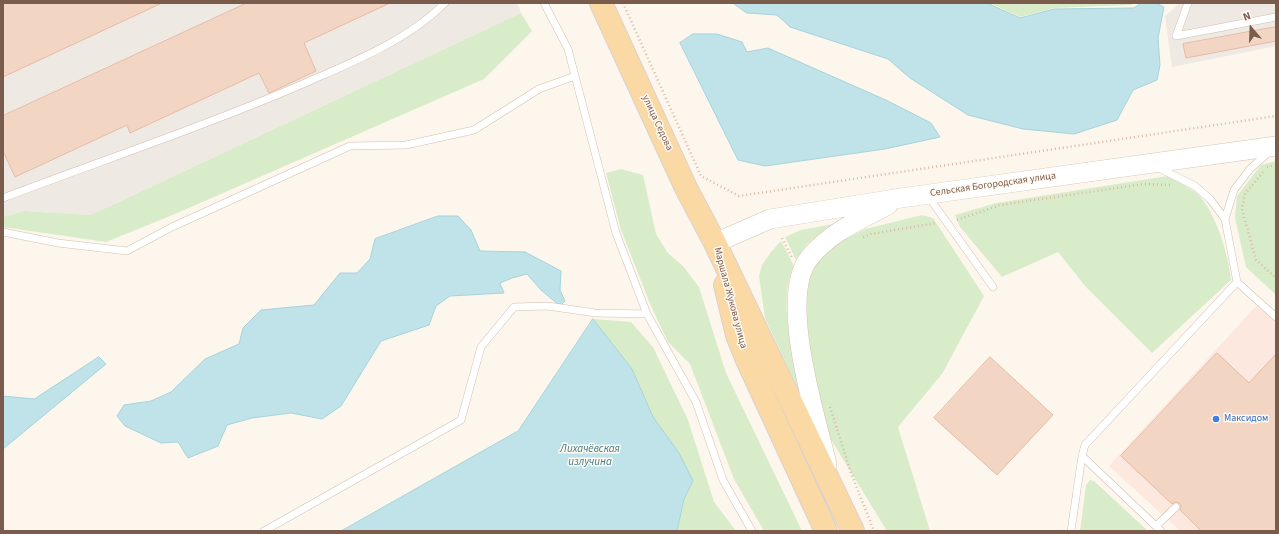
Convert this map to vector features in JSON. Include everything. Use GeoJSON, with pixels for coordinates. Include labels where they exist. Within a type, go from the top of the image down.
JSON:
{"type":"FeatureCollection","features":[{"type":"Feature","properties":{"kind":"main road","name":"улица Седова"},"geometry":{"type":"LineString","coordinates":[[601,3],[686,188],[715,243]]}},
{"type":"Feature","properties":{"kind":"main road","name":"Сельская Богородская улица"},"geometry":{"type":"LineString","coordinates":[[715,243],[770,219],[927,194],[1276,146]]}},
{"type":"Feature","properties":{"kind":"main road"},"geometry":{"type":"LineString","coordinates":[[831,483],[803,362],[798,324],[798,283],[809,258],[830,236],[902,198]]}},
{"type":"Feature","properties":{"kind":"main road","name":"Маршала Жукова улица"},"geometry":{"type":"LineString","coordinates":[[715,243],[853,531]]}},
{"type":"Feature","properties":{"kind":"main road","name":"Маршала Жукова улица"},"geometry":{"type":"LineString","coordinates":[[715,243],[738,335],[826,531]]}},
{"type":"Feature","properties":{"kind":"lane"},"geometry":{"type":"LineString","coordinates":[[3,198],[267,100],[363,58],[429,19],[446,3]]}},
{"type":"Feature","properties":{"kind":"lane"},"geometry":{"type":"LineString","coordinates":[[544,3],[568,49],[616,233],[647,314],[696,402],[723,480],[752,531]]}},
{"type":"Feature","properties":{"kind":"lane"},"geometry":{"type":"LineString","coordinates":[[1188,3],[1176,36],[1276,17]]}},
{"type":"Feature","properties":{"kind":"lane"},"geometry":{"type":"LineString","coordinates":[[3,232],[58,243],[127,251],[172,227],[350,146],[406,145],[474,130],[539,89],[575,76]]}},
{"type":"Feature","properties":{"kind":"lane"},"geometry":{"type":"LineString","coordinates":[[1225,219],[1234,190],[1250,170],[1276,146]]}},
{"type":"Feature","properties":{"kind":"lane"},"geometry":{"type":"LineString","coordinates":[[1150,163],[1195,186],[1210,199],[1225,219],[1236,282],[1276,316]]}},
{"type":"Feature","properties":{"kind":"lane"},"geometry":{"type":"LineString","coordinates":[[927,194],[993,287]]}},
{"type":"Feature","properties":{"kind":"lane"},"geometry":{"type":"LineString","coordinates":[[1071,531],[1082,456],[1086,445],[1236,282]]}},
{"type":"Feature","properties":{"kind":"lane"},"geometry":{"type":"LineString","coordinates":[[264,531],[461,420],[480,347],[514,307],[548,306],[595,312],[647,314]]}},
{"type":"Feature","properties":{"kind":"lane"},"geometry":{"type":"LineString","coordinates":[[1082,456],[1158,529],[1176,507]]}},
{"type":"Feature","properties":{"kind":"path"},"geometry":{"type":"LineString","coordinates":[[622,3],[701,176],[740,196],[1276,116]]}},
{"type":"Feature","properties":{"kind":"path"},"geometry":{"type":"LineString","coordinates":[[1276,165],[1267,167],[1245,194],[1242,209],[1256,260],[1276,278]]}},
{"type":"Feature","properties":{"kind":"path"},"geometry":{"type":"LineString","coordinates":[[857,240],[871,234],[961,220],[1000,205],[1144,184],[1160,183],[1176,186]]}},
{"type":"Feature","properties":{"kind":"path"},"geometry":{"type":"LineString","coordinates":[[782,238],[795,264]]}},
{"type":"Feature","properties":{"kind":"path"},"geometry":{"type":"LineString","coordinates":[[830,405],[851,473],[874,531]]}},
{"type":"Feature","properties":{"kind":"shaded area"},"geometry":{"type":"Polygon","coordinates":[[[3,3],[517,3],[521,13],[91,215],[24,211],[3,217],[3,3]]]}},
{"type":"Feature","properties":{"kind":"shaded area"},"geometry":{"type":"Polygon","coordinates":[[[1180,3],[1276,3],[1276,46],[1172,67],[1165,16],[1180,3]]]}},
{"type":"Feature","properties":{"kind":"shaded area","name":"Максидом"},"geometry":{"type":"Polygon","coordinates":[[[1257,305],[1276,323],[1276,531],[1180,531],[1109,466],[1257,305]]]}},
{"type":"Feature","properties":{"kind":"green space"},"geometry":{"type":"Polygon","coordinates":[[[990,3],[1134,3],[1131,5],[1054,8],[1020,17],[990,3]]]}},
{"type":"Feature","properties":{"kind":"green space"},"geometry":{"type":"Polygon","coordinates":[[[521,13],[532,31],[484,79],[175,214],[106,242],[3,227],[3,217],[24,211],[91,215],[521,13]]]}},
{"type":"Feature","properties":{"kind":"green space"},"geometry":{"type":"Polygon","coordinates":[[[1276,161],[1276,295],[1246,267],[1235,218],[1237,196],[1261,165],[1276,161]]]}},
{"type":"Feature","properties":{"kind":"green space"},"geometry":{"type":"Polygon","coordinates":[[[621,169],[643,175],[656,234],[668,253],[683,266],[699,287],[726,373],[802,531],[764,531],[734,479],[690,364],[668,342],[651,306],[621,230],[606,173],[621,169]]]}},
{"type":"Feature","properties":{"kind":"green space"},"geometry":{"type":"Polygon","coordinates":[[[1168,176],[1195,192],[1208,208],[1224,245],[1231,280],[1152,353],[1086,287],[1058,252],[1002,277],[960,227],[955,215],[996,203],[1168,176]]]}},
{"type":"Feature","properties":{"kind":"green space"},"geometry":{"type":"Polygon","coordinates":[[[922,215],[933,218],[984,296],[942,374],[898,427],[930,531],[887,531],[825,430],[801,297],[813,263],[834,245],[865,229],[922,215]]]}},
{"type":"Feature","properties":{"kind":"green space"},"geometry":{"type":"Polygon","coordinates":[[[833,224],[807,244],[796,260],[785,237],[801,230],[833,224]]]}},
{"type":"Feature","properties":{"kind":"green space"},"geometry":{"type":"Polygon","coordinates":[[[781,241],[794,266],[789,280],[787,311],[788,327],[799,391],[765,318],[759,276],[762,265],[781,241]]]}},
{"type":"Feature","properties":{"kind":"green space"},"geometry":{"type":"Polygon","coordinates":[[[593,319],[631,322],[653,347],[688,420],[714,502],[736,531],[677,531],[684,499],[692,481],[679,453],[653,417],[632,369],[593,319]]]}},
{"type":"Feature","properties":{"kind":"green space"},"geometry":{"type":"Polygon","coordinates":[[[1090,480],[1094,481],[1148,531],[1080,531],[1086,485],[1090,480]]]}},
{"type":"Feature","properties":{"kind":"water"},"geometry":{"type":"Polygon","coordinates":[[[733,3],[987,3],[1020,18],[1054,9],[1134,8],[1141,3],[1156,3],[1164,7],[1158,38],[1160,65],[1157,80],[1133,90],[1117,120],[1074,134],[1023,129],[968,115],[910,78],[888,59],[790,27],[777,15],[747,13],[733,3]]]}},
{"type":"Feature","properties":{"kind":"water"},"geometry":{"type":"Polygon","coordinates":[[[693,34],[717,34],[742,42],[747,52],[768,48],[888,101],[931,123],[940,137],[885,149],[765,166],[738,160],[680,43],[693,34]]]}},
{"type":"Feature","properties":{"kind":"water"},"geometry":{"type":"Polygon","coordinates":[[[438,216],[458,216],[471,230],[480,251],[525,252],[561,271],[560,290],[565,301],[560,306],[541,290],[527,274],[500,283],[504,293],[450,296],[436,306],[429,325],[381,341],[341,406],[322,419],[291,413],[252,418],[227,425],[218,446],[188,458],[178,442],[161,443],[125,426],[117,416],[124,405],[151,401],[171,392],[205,359],[239,344],[243,328],[261,310],[314,305],[340,273],[357,273],[370,259],[375,239],[438,216]]]}},
{"type":"Feature","properties":{"kind":"water","name":"Лихачёвская излучина"},"geometry":{"type":"Polygon","coordinates":[[[593,319],[632,369],[653,417],[679,453],[693,481],[684,499],[677,531],[341,531],[518,431],[593,319]]]}},
{"type":"Feature","properties":{"kind":"water"},"geometry":{"type":"Polygon","coordinates":[[[99,357],[106,364],[3,449],[3,396],[34,399],[99,357]]]}},
{"type":"Feature","properties":{"kind":"building"},"geometry":{"type":"Polygon","coordinates":[[[3,3],[162,3],[3,77],[3,3]]]}},
{"type":"Feature","properties":{"kind":"building"},"geometry":{"type":"Polygon","coordinates":[[[247,3],[390,3],[304,43],[316,71],[269,93],[259,73],[130,133],[127,125],[15,177],[3,151],[3,116],[247,3]]]}},
{"type":"Feature","properties":{"kind":"building"},"geometry":{"type":"Polygon","coordinates":[[[1276,27],[1276,41],[1186,58],[1183,44],[1276,27]]]}},
{"type":"Feature","properties":{"kind":"building","name":"Максидом"},"geometry":{"type":"Polygon","coordinates":[[[1217,353],[1249,383],[1276,354],[1276,531],[1201,531],[1180,510],[1181,506],[1179,503],[1175,502],[1172,504],[1121,456],[1217,353]]]}},
{"type":"Feature","properties":{"kind":"building"},"geometry":{"type":"Polygon","coordinates":[[[990,357],[1053,415],[997,475],[934,418],[990,357]]]}},
{"type":"Feature","properties":{"kind":"place","name":"Максидом"},"geometry":{"type":"Point","coordinates":[1216,419]}}]}
